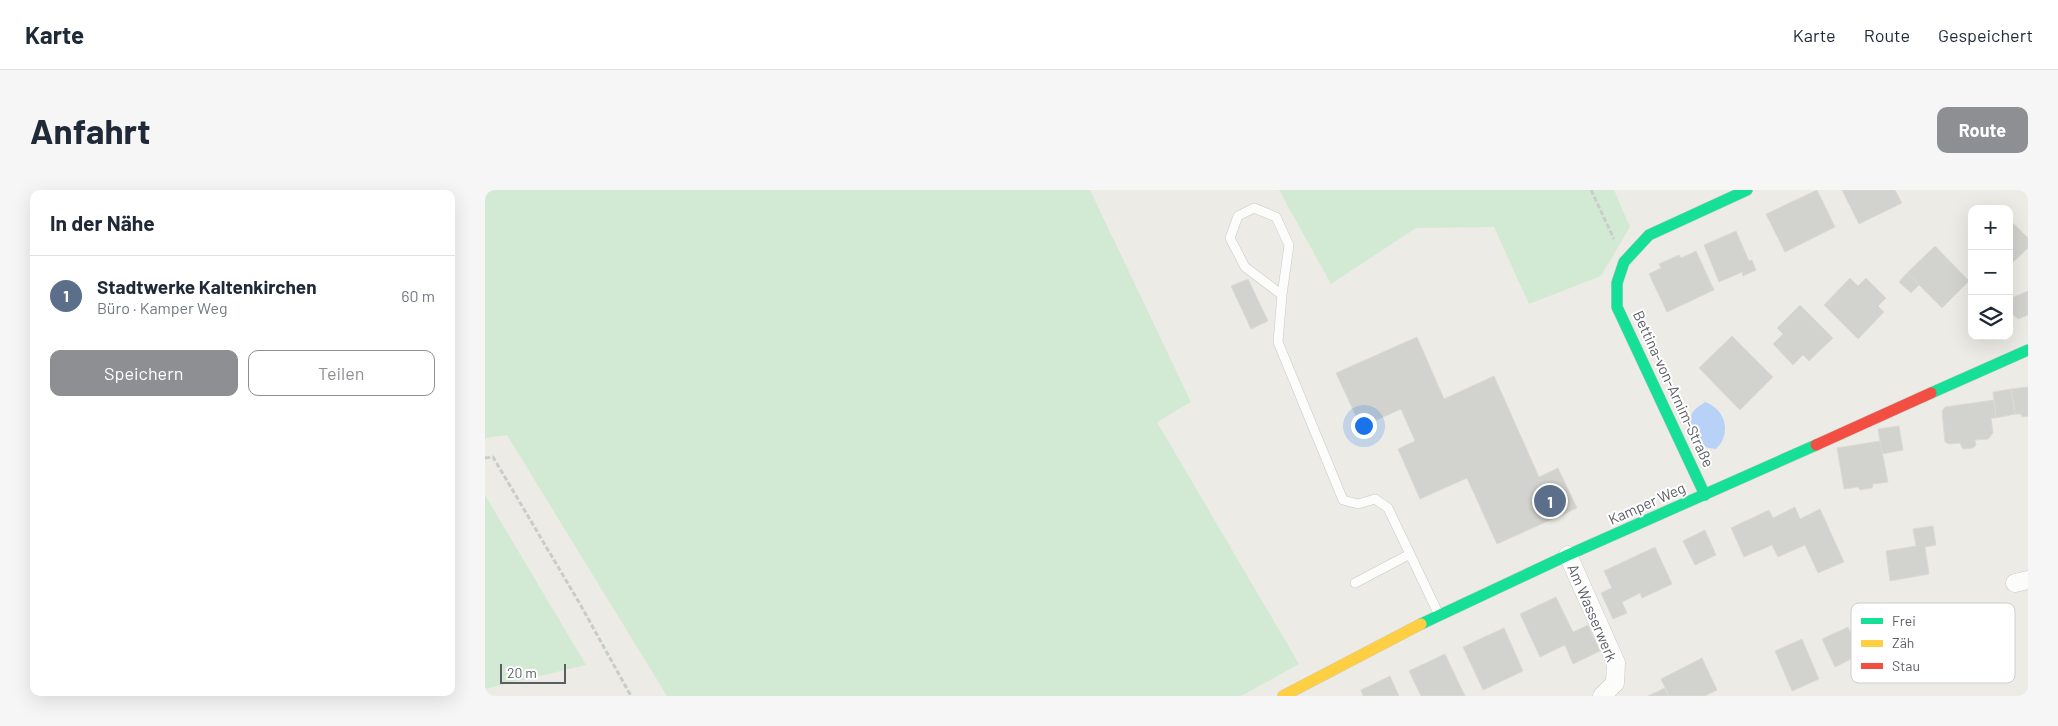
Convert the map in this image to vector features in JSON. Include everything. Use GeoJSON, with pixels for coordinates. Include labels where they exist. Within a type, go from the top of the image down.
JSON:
{"type":"FeatureCollection","features":[{"type":"Feature","properties":{"kind":"street","name":"Bettina-von-Arnim-Straße"},"geometry":{"type":"LineString","coordinates":[[1705,494],[1617,307],[1617,283],[1624,262],[1649,234],[1747,190]]}},
{"type":"Feature","properties":{"kind":"street","name":"Kamper Weg"},"geometry":{"type":"LineString","coordinates":[[1283,696],[1439,615],[1568,555],[2028,350]]}},
{"type":"Feature","properties":{"kind":"street","name":"Am Wasserwerk"},"geometry":{"type":"LineString","coordinates":[[1568,555],[1616,663],[1615,683],[1602,696]]}},
{"type":"Feature","properties":{"kind":"lane"},"geometry":{"type":"LineString","coordinates":[[1282,295],[1245,267],[1230,238],[1238,216],[1254,208],[1276,217],[1289,245],[1277,342],[1343,500],[1358,504],[1375,499],[1388,508],[1439,615]]}},
{"type":"Feature","properties":{"kind":"lane"},"geometry":{"type":"LineString","coordinates":[[1355,583],[1410,554]]}},
{"type":"Feature","properties":{"kind":"path"},"geometry":{"type":"LineString","coordinates":[[1591,190],[1624,262]]}},
{"type":"Feature","properties":{"kind":"path"},"geometry":{"type":"LineString","coordinates":[[485,458],[493,456],[580,604],[631,696]]}},
{"type":"Feature","properties":{"kind":"green space"},"geometry":{"type":"Polygon","coordinates":[[[485,190],[1090,190],[1191,402],[1157,422],[1299,664],[1241,696],[667,696],[507,435],[485,438],[485,190]]]}},
{"type":"Feature","properties":{"kind":"green space"},"geometry":{"type":"Polygon","coordinates":[[[1279,190],[1614,190],[1630,227],[1601,276],[1529,304],[1494,227],[1416,228],[1331,284],[1279,190]]]}},
{"type":"Feature","properties":{"kind":"green space"},"geometry":{"type":"Polygon","coordinates":[[[485,495],[586,665],[485,689],[485,495]]]}},
{"type":"Feature","properties":{"kind":"water"},"geometry":{"type":"Polygon","coordinates":[[[1705,402],[1718,410],[1724,422],[1724,436],[1716,449],[1699,444],[1692,429],[1692,414],[1705,402]]]}},
{"type":"Feature","properties":{"kind":"building"},"geometry":{"type":"Polygon","coordinates":[[[1817,190],[1835,227],[1785,252],[1766,214],[1817,190]]]}},
{"type":"Feature","properties":{"kind":"building"},"geometry":{"type":"Polygon","coordinates":[[[1842,190],[1895,190],[1902,203],[1859,224],[1842,190]]]}},
{"type":"Feature","properties":{"kind":"building"},"geometry":{"type":"Polygon","coordinates":[[[2013,223],[2028,238],[2028,248],[2013,262],[2013,223]]]}},
{"type":"Feature","properties":{"kind":"building"},"geometry":{"type":"Polygon","coordinates":[[[1736,231],[1749,261],[1752,260],[1756,270],[1743,276],[1742,272],[1719,282],[1704,245],[1736,231]]]}},
{"type":"Feature","properties":{"kind":"building"},"geometry":{"type":"Polygon","coordinates":[[[1935,246],[1968,282],[1942,308],[1907,273],[1935,246]]]}},
{"type":"Feature","properties":{"kind":"building"},"geometry":{"type":"Polygon","coordinates":[[[1696,251],[1714,290],[1667,312],[1649,274],[1661,268],[1659,264],[1679,255],[1681,258],[1696,251]]]}},
{"type":"Feature","properties":{"kind":"building"},"geometry":{"type":"Polygon","coordinates":[[[1907,273],[1919,285],[1911,293],[1899,282],[1907,273]]]}},
{"type":"Feature","properties":{"kind":"building"},"geometry":{"type":"Polygon","coordinates":[[[1850,278],[1858,286],[1866,278],[1886,298],[1878,306],[1884,312],[1858,339],[1824,305],[1850,278]]]}},
{"type":"Feature","properties":{"kind":"building"},"geometry":{"type":"Polygon","coordinates":[[[1248,279],[1268,321],[1251,329],[1231,286],[1248,279]]]}},
{"type":"Feature","properties":{"kind":"building"},"geometry":{"type":"Polygon","coordinates":[[[2028,291],[2028,315],[2018,319],[2013,315],[2013,297],[2028,291]]]}},
{"type":"Feature","properties":{"kind":"building"},"geometry":{"type":"Polygon","coordinates":[[[1800,305],[1833,338],[1809,361],[1803,355],[1793,365],[1773,344],[1783,334],[1777,328],[1800,305]]]}},
{"type":"Feature","properties":{"kind":"building"},"geometry":{"type":"Polygon","coordinates":[[[1732,336],[1773,377],[1740,410],[1699,368],[1732,336]]]}},
{"type":"Feature","properties":{"kind":"building"},"geometry":{"type":"Polygon","coordinates":[[[1417,337],[1444,399],[1494,376],[1539,477],[1558,468],[1577,508],[1497,544],[1467,478],[1420,499],[1398,449],[1415,441],[1401,409],[1361,427],[1336,373],[1417,337]]]}},
{"type":"Feature","properties":{"kind":"building"},"geometry":{"type":"Polygon","coordinates":[[[2028,387],[2028,416],[2022,417],[2021,414],[2015,414],[2011,389],[2028,387]]]}},
{"type":"Feature","properties":{"kind":"building"},"geometry":{"type":"Polygon","coordinates":[[[2011,389],[2015,414],[1996,418],[1993,392],[2011,389]]]}},
{"type":"Feature","properties":{"kind":"building"},"geometry":{"type":"Polygon","coordinates":[[[1994,400],[1996,418],[1991,418],[1993,433],[1988,439],[1975,440],[1976,445],[1973,448],[1963,449],[1960,443],[1949,444],[1945,442],[1942,411],[1945,407],[1994,400]]]}},
{"type":"Feature","properties":{"kind":"building"},"geometry":{"type":"Polygon","coordinates":[[[1899,426],[1903,450],[1882,454],[1878,429],[1899,426]]]}},
{"type":"Feature","properties":{"kind":"building"},"geometry":{"type":"Polygon","coordinates":[[[1880,441],[1888,482],[1873,484],[1872,488],[1860,490],[1858,487],[1844,489],[1837,448],[1880,441]]]}},
{"type":"Feature","properties":{"kind":"building"},"geometry":{"type":"Polygon","coordinates":[[[1795,507],[1800,519],[1820,509],[1844,562],[1818,573],[1805,545],[1778,557],[1772,545],[1744,557],[1731,528],[1769,510],[1773,518],[1795,507]]]}},
{"type":"Feature","properties":{"kind":"building"},"geometry":{"type":"Polygon","coordinates":[[[1933,526],[1936,545],[1925,547],[1929,574],[1890,581],[1886,551],[1916,546],[1913,529],[1933,526]]]}},
{"type":"Feature","properties":{"kind":"building"},"geometry":{"type":"Polygon","coordinates":[[[1705,530],[1716,555],[1695,565],[1683,541],[1705,530]]]}},
{"type":"Feature","properties":{"kind":"building"},"geometry":{"type":"Polygon","coordinates":[[[1655,547],[1672,584],[1642,598],[1640,593],[1622,602],[1627,613],[1613,619],[1601,593],[1612,588],[1604,571],[1655,547]]]}},
{"type":"Feature","properties":{"kind":"building"},"geometry":{"type":"Polygon","coordinates":[[[1556,597],[1573,632],[1588,625],[1600,651],[1573,664],[1565,645],[1540,657],[1520,614],[1556,597]]]}},
{"type":"Feature","properties":{"kind":"building"},"geometry":{"type":"Polygon","coordinates":[[[1848,627],[1851,633],[1851,659],[1835,667],[1822,639],[1848,627]]]}},
{"type":"Feature","properties":{"kind":"building"},"geometry":{"type":"Polygon","coordinates":[[[1504,628],[1523,671],[1483,690],[1463,647],[1504,628]]]}},
{"type":"Feature","properties":{"kind":"building"},"geometry":{"type":"Polygon","coordinates":[[[1802,639],[1819,679],[1792,691],[1775,651],[1802,639]]]}},
{"type":"Feature","properties":{"kind":"building"},"geometry":{"type":"Polygon","coordinates":[[[1445,654],[1465,696],[1421,696],[1409,671],[1445,654]]]}},
{"type":"Feature","properties":{"kind":"building"},"geometry":{"type":"Polygon","coordinates":[[[1702,658],[1717,690],[1705,696],[1669,696],[1661,679],[1702,658]]]}},
{"type":"Feature","properties":{"kind":"building"},"geometry":{"type":"Polygon","coordinates":[[[1390,676],[1399,696],[1363,696],[1361,690],[1390,676]]]}},
{"type":"Feature","properties":{"kind":"building"},"geometry":{"type":"Polygon","coordinates":[[[1665,688],[1669,696],[1648,696],[1665,688]]]}},
{"type":"Feature","properties":{"kind":"traffic: fast"},"geometry":{"type":"LineString","coordinates":[[1705,495],[1617,307],[1617,283],[1624,262],[1649,235],[1747,190]]}},
{"type":"Feature","properties":{"kind":"traffic: fast"},"geometry":{"type":"LineString","coordinates":[[1931,393],[2028,350]]}},
{"type":"Feature","properties":{"kind":"traffic: fast"},"geometry":{"type":"LineString","coordinates":[[1421,624],[1568,555],[1816,445]]}},
{"type":"Feature","properties":{"kind":"traffic: slow"},"geometry":{"type":"LineString","coordinates":[[1283,696],[1421,624]]}},
{"type":"Feature","properties":{"kind":"traffic: jam"},"geometry":{"type":"LineString","coordinates":[[1816,445],[1931,393]]}},
{"type":"Feature","properties":{"kind":"place","name":"Stadtwerke Kaltenkirchen"},"geometry":{"type":"Point","coordinates":[1550,501]}}]}
